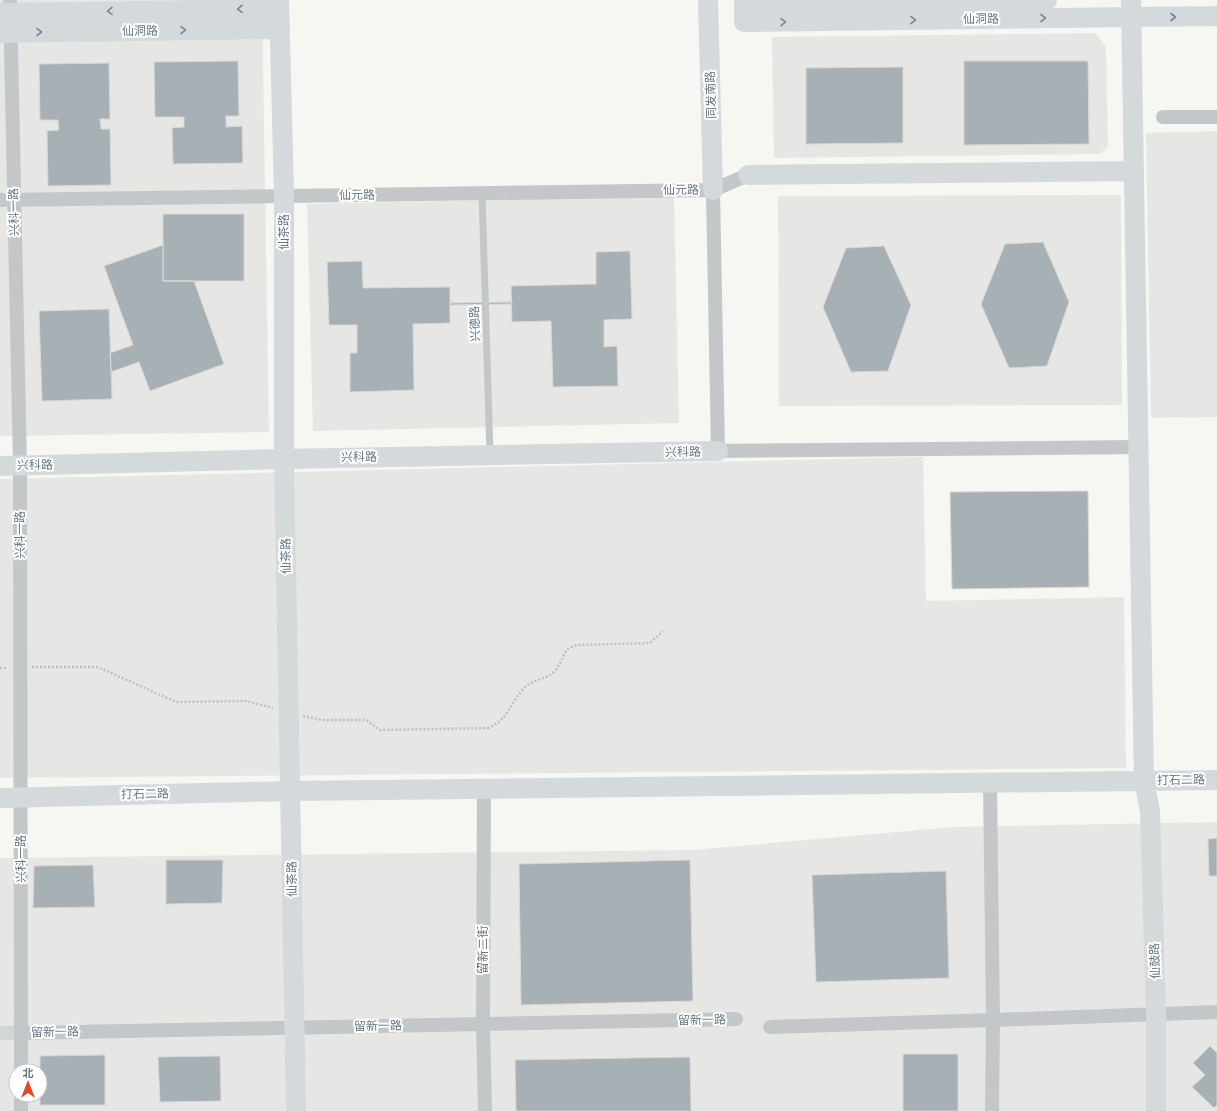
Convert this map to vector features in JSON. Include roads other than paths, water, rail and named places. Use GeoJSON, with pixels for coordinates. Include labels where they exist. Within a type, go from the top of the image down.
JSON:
{"type":"FeatureCollection","features":[{"type":"Feature","properties":{"kind":"street","name":"同发南路"},"geometry":{"type":"LineString","coordinates":[[708,0],[713,190]]}},
{"type":"Feature","properties":{"kind":"street","name":"仙洞路"},"geometry":{"type":"LineString","coordinates":[[1047,0],[744,3],[744,22],[1132,9],[1217,16]]}},
{"type":"Feature","properties":{"kind":"street","name":"仙洞路"},"geometry":{"type":"LineString","coordinates":[[7,8],[279,4]]}},
{"type":"Feature","properties":{"kind":"street","name":"仙茶路"},"geometry":{"type":"LineString","coordinates":[[279,4],[284,196],[284,459],[296,1111]]}},
{"type":"Feature","properties":{"kind":"street","name":"兴科一路"},"geometry":{"type":"LineString","coordinates":[[7,8],[5,33],[14,200],[20,466],[21,1063]]}},
{"type":"Feature","properties":{"kind":"street","name":"仙鼓路"},"geometry":{"type":"LineString","coordinates":[[1132,9],[1144,781],[1150,811],[1156,1014],[1156,1111]]}},
{"type":"Feature","properties":{"kind":"street","name":"仙洞路"},"geometry":{"type":"LineString","coordinates":[[5,33],[280,29]]}},
{"type":"Feature","properties":{"kind":"street"},"geometry":{"type":"LineString","coordinates":[[1163,117],[1217,117]]}},
{"type":"Feature","properties":{"kind":"street"},"geometry":{"type":"LineString","coordinates":[[1134,171],[748,175],[713,190],[718,452],[1138,447]]}},
{"type":"Feature","properties":{"kind":"street","name":"仙元路"},"geometry":{"type":"LineString","coordinates":[[0,200],[713,190]]}},
{"type":"Feature","properties":{"kind":"street","name":"兴科路"},"geometry":{"type":"LineString","coordinates":[[0,466],[284,459],[718,452]]}},
{"type":"Feature","properties":{"kind":"street","name":"打石二路"},"geometry":{"type":"LineString","coordinates":[[0,798],[484,788],[1217,780]]}},
{"type":"Feature","properties":{"kind":"street"},"geometry":{"type":"LineString","coordinates":[[990,783],[993,1020],[992,1111]]}},
{"type":"Feature","properties":{"kind":"street","name":"留新二街"},"geometry":{"type":"LineString","coordinates":[[484,788],[483,1024],[485,1111]]}},
{"type":"Feature","properties":{"kind":"street"},"geometry":{"type":"LineString","coordinates":[[770,1027],[1217,1012]]}},
{"type":"Feature","properties":{"kind":"street","name":"留新一路"},"geometry":{"type":"LineString","coordinates":[[21,1033],[736,1019]]}},
{"type":"Feature","properties":{"kind":"lane","name":"兴德路"},"geometry":{"type":"LineString","coordinates":[[482,194],[490,455]]}},
{"type":"Feature","properties":{"kind":"tunnel"},"geometry":{"type":"LineString","coordinates":[[0,1033],[21,1033]]}}]}
